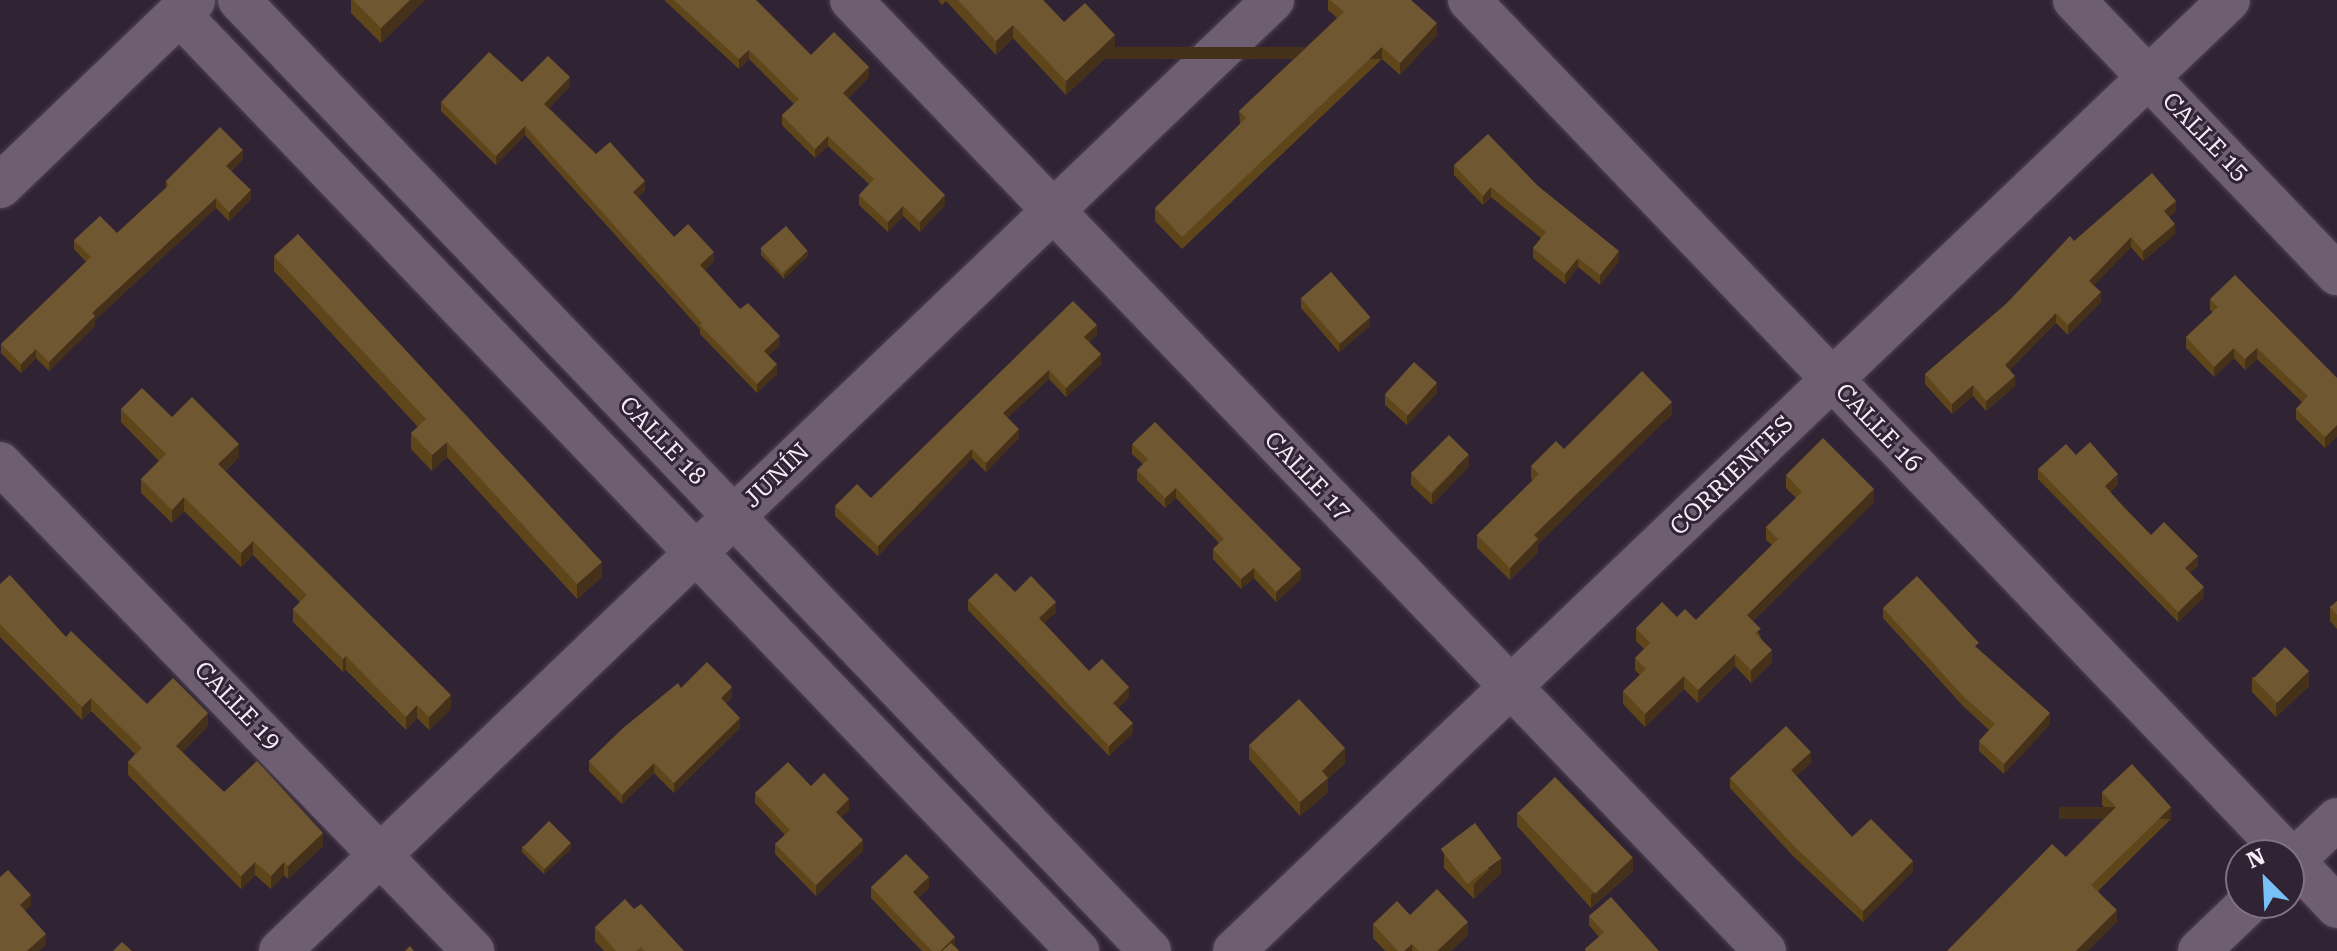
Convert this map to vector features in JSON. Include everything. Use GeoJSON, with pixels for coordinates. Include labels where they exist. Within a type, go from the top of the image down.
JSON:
{"type":"FeatureCollection","features":[{"type":"Feature","properties":{"kind":"main road"},"geometry":{"type":"LineString","coordinates":[[0,186],[186,7]]}},
{"type":"Feature","properties":{"kind":"street","name":"CALLE 18"},"geometry":{"type":"LineString","coordinates":[[239,0],[1150,951]]}},
{"type":"Feature","properties":{"kind":"street","name":"CALLE 17"},"geometry":{"type":"LineString","coordinates":[[851,0],[1765,951]]}},
{"type":"Feature","properties":{"kind":"street","name":"JUNÍN"},"geometry":{"type":"LineString","coordinates":[[280,951],[1273,0]]}},
{"type":"Feature","properties":{"kind":"street","name":"CALLE 16"},"geometry":{"type":"LineString","coordinates":[[1469,0],[2271,839]]}},
{"type":"Feature","properties":{"kind":"street","name":"CALLE 15"},"geometry":{"type":"LineString","coordinates":[[2074,0],[2337,274]]}},
{"type":"Feature","properties":{"kind":"street","name":"CORRIENTES"},"geometry":{"type":"LineString","coordinates":[[1234,951],[2229,0]]}},
{"type":"Feature","properties":{"kind":"street"},"geometry":{"type":"LineString","coordinates":[[186,7],[697,553],[1078,951]]}},
{"type":"Feature","properties":{"kind":"street","name":"CALLE 19"},"geometry":{"type":"LineString","coordinates":[[0,463],[473,951]]}},
{"type":"Feature","properties":{"kind":"street"},"geometry":{"type":"LineString","coordinates":[[2305,846],[2337,819]]}},
{"type":"Feature","properties":{"kind":"street","name":"CALLE 16"},"geometry":{"type":"LineString","coordinates":[[2305,874],[2337,907]]}},
{"type":"Feature","properties":{"kind":"street"},"geometry":{"type":"LineString","coordinates":[[2199,951],[2232,919]]}},
{"type":"Feature","properties":{"kind":"building"},"geometry":{"type":"Polygon","coordinates":[[[353,0],[410,0],[381,28],[353,0]]]}},
{"type":"Feature","properties":{"kind":"building"},"geometry":{"type":"Polygon","coordinates":[[[674,0],[756,0],[811,55],[834,32],[869,67],[843,93],[945,195],[920,222],[903,206],[888,222],[859,195],[874,179],[828,136],[815,149],[782,115],[799,99],[749,50],[739,59],[674,0]]]}},
{"type":"Feature","properties":{"kind":"building"},"geometry":{"type":"Polygon","coordinates":[[[958,0],[1043,0],[1064,22],[1085,3],[1115,35],[1066,81],[1013,25],[996,41],[958,0]]]}},
{"type":"Feature","properties":{"kind":"building"},"geometry":{"type":"Polygon","coordinates":[[[1330,0],[1411,0],[1437,23],[1400,63],[1382,47],[1182,237],[1155,208],[1246,118],[1239,111],[1344,12],[1330,0]]]}},
{"type":"Feature","properties":{"kind":"building"},"geometry":{"type":"Polygon","coordinates":[[[489,52],[522,82],[548,56],[570,77],[544,104],[596,154],[610,142],[645,181],[633,192],[674,237],[688,224],[714,252],[700,265],[740,309],[748,303],[780,336],[764,351],[777,364],[757,384],[700,325],[702,323],[525,126],[496,156],[441,102],[489,52]]]}},
{"type":"Feature","properties":{"kind":"building"},"geometry":{"type":"Polygon","coordinates":[[[220,127],[243,150],[226,166],[251,190],[229,212],[216,198],[92,313],[95,316],[49,362],[36,349],[21,364],[1,344],[91,257],[74,240],[100,216],[117,233],[169,185],[166,181],[220,127]]]}},
{"type":"Feature","properties":{"kind":"building"},"geometry":{"type":"Polygon","coordinates":[[[1488,134],[1538,186],[1619,251],[1600,275],[1578,258],[1565,274],[1533,248],[1546,232],[1491,187],[1483,196],[1454,165],[1488,134]]]}},
{"type":"Feature","properties":{"kind":"building"},"geometry":{"type":"Polygon","coordinates":[[[2152,173],[2176,201],[2164,211],[2175,224],[2143,251],[2131,237],[2089,281],[2101,292],[2068,325],[2056,313],[2005,365],[2015,376],[1986,401],[1973,385],[1952,404],[1925,374],[2006,304],[2070,236],[2074,241],[2152,173]]]}},
{"type":"Feature","properties":{"kind":"building"},"geometry":{"type":"Polygon","coordinates":[[[786,226],[808,251],[782,273],[760,248],[786,226]]]}},
{"type":"Feature","properties":{"kind":"building"},"geometry":{"type":"Polygon","coordinates":[[[298,234],[602,562],[577,584],[447,442],[432,455],[411,433],[426,419],[274,256],[298,234]]]}},
{"type":"Feature","properties":{"kind":"building"},"geometry":{"type":"Polygon","coordinates":[[[1331,272],[1370,317],[1340,344],[1301,298],[1331,272]]]}},
{"type":"Feature","properties":{"kind":"building"},"geometry":{"type":"Polygon","coordinates":[[[2235,275],[2337,378],[2337,425],[2325,437],[2296,409],[2308,396],[2257,348],[2245,359],[2234,348],[2214,367],[2186,337],[2218,307],[2210,299],[2235,275]]]}},
{"type":"Feature","properties":{"kind":"building"},"geometry":{"type":"Polygon","coordinates":[[[1073,301],[1097,325],[1084,337],[1101,354],[1066,388],[1049,370],[1003,413],[1019,429],[986,463],[972,449],[878,546],[835,506],[857,484],[871,498],[1073,301]]]}},
{"type":"Feature","properties":{"kind":"building"},"geometry":{"type":"Polygon","coordinates":[[[1414,362],[1437,383],[1408,415],[1385,395],[1414,362]]]}},
{"type":"Feature","properties":{"kind":"building"},"geometry":{"type":"Polygon","coordinates":[[[1642,371],[1672,402],[1534,535],[1538,539],[1510,568],[1477,535],[1539,474],[1531,466],[1556,441],[1564,449],[1642,371]]]}},
{"type":"Feature","properties":{"kind":"building"},"geometry":{"type":"Polygon","coordinates":[[[142,388],[172,417],[192,397],[239,444],[218,464],[451,695],[429,717],[417,705],[406,717],[346,656],[343,659],[293,609],[307,595],[253,541],[241,553],[184,497],[172,510],[141,479],[166,454],[121,409],[142,388]]]}},
{"type":"Feature","properties":{"kind":"building"},"geometry":{"type":"Polygon","coordinates":[[[1155,422],[1301,569],[1276,592],[1254,568],[1241,579],[1213,549],[1224,539],[1176,488],[1165,498],[1137,470],[1148,459],[1132,444],[1155,422]]]}},
{"type":"Feature","properties":{"kind":"building"},"geometry":{"type":"Polygon","coordinates":[[[1449,435],[1469,455],[1431,493],[1411,473],[1449,435]]]}},
{"type":"Feature","properties":{"kind":"building"},"geometry":{"type":"Polygon","coordinates":[[[1823,438],[1874,489],[1747,615],[1761,629],[1755,633],[1772,650],[1751,670],[1735,654],[1698,690],[1684,676],[1645,714],[1623,691],[1646,669],[1635,658],[1650,643],[1636,628],[1662,602],[1677,617],[1685,609],[1696,620],[1778,539],[1766,527],[1802,492],[1786,475],[1823,438]]]}},
{"type":"Feature","properties":{"kind":"building"},"geometry":{"type":"Polygon","coordinates":[[[2090,442],[2118,474],[2105,486],[2125,509],[2151,535],[2164,522],[2198,556],[2185,568],[2204,587],[2178,612],[2038,469],[2066,444],[2076,455],[2090,442]]]}},
{"type":"Feature","properties":{"kind":"building"},"geometry":{"type":"Polygon","coordinates":[[[996,573],[1015,592],[1031,576],[1056,602],[1039,618],[1089,671],[1102,659],[1129,687],[1113,703],[1133,723],[1109,746],[968,600],[996,573]]]}},
{"type":"Feature","properties":{"kind":"building"},"geometry":{"type":"Polygon","coordinates":[[[10,575],[66,637],[71,631],[147,704],[173,678],[208,713],[176,746],[224,792],[257,761],[323,833],[288,866],[284,862],[271,876],[255,862],[241,876],[128,762],[142,748],[91,698],[82,707],[0,624],[0,584],[10,575]]]}},
{"type":"Feature","properties":{"kind":"building"},"geometry":{"type":"Polygon","coordinates":[[[1917,576],[1979,643],[1975,646],[2050,713],[2004,764],[1979,741],[1995,724],[1963,696],[1883,608],[1917,576]]]}},
{"type":"Feature","properties":{"kind":"building"},"geometry":{"type":"Polygon","coordinates":[[[2337,601],[2337,615],[2330,607],[2337,601]]]}},
{"type":"Feature","properties":{"kind":"building"},"geometry":{"type":"Polygon","coordinates":[[[2285,647],[2309,671],[2277,703],[2253,679],[2285,647]]]}},
{"type":"Feature","properties":{"kind":"building"},"geometry":{"type":"Polygon","coordinates":[[[707,662],[732,687],[721,698],[740,718],[674,783],[654,763],[622,795],[589,761],[622,729],[678,683],[681,688],[707,662]]]}},
{"type":"Feature","properties":{"kind":"building"},"geometry":{"type":"Polygon","coordinates":[[[1299,699],[1345,748],[1322,771],[1328,778],[1300,802],[1249,745],[1299,699]]]}},
{"type":"Feature","properties":{"kind":"building"},"geometry":{"type":"Polygon","coordinates":[[[1786,726],[1811,752],[1791,770],[1852,837],[1871,819],[1913,861],[1863,911],[1793,845],[1730,778],[1786,726]]]}},
{"type":"Feature","properties":{"kind":"building"},"geometry":{"type":"Polygon","coordinates":[[[788,762],[811,786],[824,773],[849,799],[836,812],[863,840],[816,885],[775,844],[790,830],[755,793],[788,762]]]}},
{"type":"Feature","properties":{"kind":"building"},"geometry":{"type":"Polygon","coordinates":[[[2132,764],[2171,807],[2091,885],[2117,910],[2076,951],[1947,951],[2052,844],[2066,857],[2116,807],[2102,792],[2132,764]]]}},
{"type":"Feature","properties":{"kind":"building"},"geometry":{"type":"Polygon","coordinates":[[[1555,777],[1633,858],[1595,894],[1518,813],[1555,777]]]}},
{"type":"Feature","properties":{"kind":"building"},"geometry":{"type":"Polygon","coordinates":[[[549,821],[571,843],[545,869],[523,847],[549,821]]]}},
{"type":"Feature","properties":{"kind":"building"},"geometry":{"type":"Polygon","coordinates":[[[1475,823],[1501,858],[1467,884],[1441,849],[1475,823]]]}},
{"type":"Feature","properties":{"kind":"building"},"geometry":{"type":"Polygon","coordinates":[[[906,854],[929,877],[913,892],[955,937],[940,951],[932,951],[871,887],[906,854]]]}},
{"type":"Feature","properties":{"kind":"building"},"geometry":{"type":"Polygon","coordinates":[[[8,870],[31,895],[20,905],[46,934],[27,951],[0,951],[0,877],[8,870]]]}},
{"type":"Feature","properties":{"kind":"building"},"geometry":{"type":"Polygon","coordinates":[[[1437,889],[1468,922],[1437,951],[1419,951],[1412,944],[1404,951],[1398,951],[1373,924],[1397,901],[1410,915],[1437,889]]]}},
{"type":"Feature","properties":{"kind":"building"},"geometry":{"type":"Polygon","coordinates":[[[1611,897],[1659,951],[1585,949],[1604,932],[1589,916],[1611,897]]]}},
{"type":"Feature","properties":{"kind":"building"},"geometry":{"type":"Polygon","coordinates":[[[625,899],[634,909],[641,904],[684,951],[644,951],[641,947],[636,951],[616,951],[595,927],[625,899]]]}},
{"type":"Feature","properties":{"kind":"building"},"geometry":{"type":"Polygon","coordinates":[[[122,942],[132,951],[113,951],[122,942]]]}},
{"type":"Feature","properties":{"kind":"building"},"geometry":{"type":"Polygon","coordinates":[[[951,943],[959,951],[942,951],[951,943]]]}}]}
